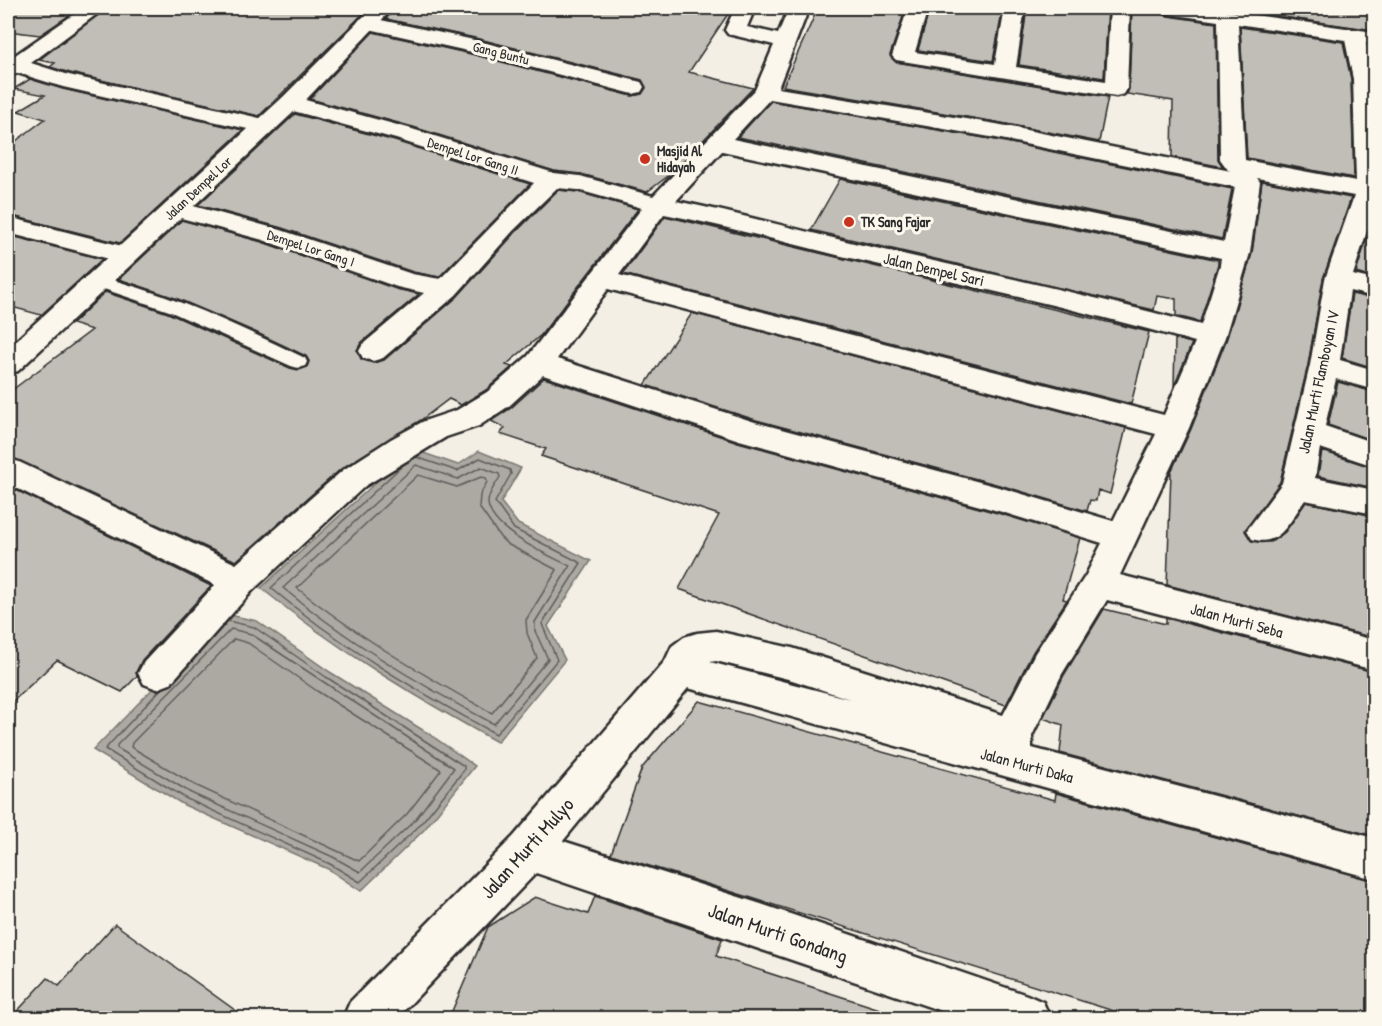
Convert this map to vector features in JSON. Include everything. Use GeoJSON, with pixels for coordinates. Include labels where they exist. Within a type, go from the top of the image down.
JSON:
{"type":"FeatureCollection","features":[{"type":"Feature","properties":{"kind":"street"},"geometry":{"type":"LineString","coordinates":[[11,67],[95,8]]}},
{"type":"Feature","properties":{"kind":"street"},"geometry":{"type":"LineString","coordinates":[[745,8],[735,30],[784,41]]}},
{"type":"Feature","properties":{"kind":"street"},"geometry":{"type":"LineString","coordinates":[[157,673],[240,581],[354,478],[435,429],[468,418],[498,399],[538,363],[658,205],[765,92],[799,8]]}},
{"type":"Feature","properties":{"kind":"street"},"geometry":{"type":"LineString","coordinates":[[918,8],[903,56],[1116,89],[1120,8]]}},
{"type":"Feature","properties":{"kind":"street"},"geometry":{"type":"LineString","coordinates":[[1004,72],[1015,8]]}},
{"type":"Feature","properties":{"kind":"street"},"geometry":{"type":"LineString","coordinates":[[1169,8],[1364,36]]}},
{"type":"Feature","properties":{"kind":"street","name":"Gang Buntu"},"geometry":{"type":"LineString","coordinates":[[375,15],[474,46],[633,87]]}},
{"type":"Feature","properties":{"kind":"street","name":"Jalan Dempel Lor"},"geometry":{"type":"LineString","coordinates":[[8,364],[290,103],[375,15]]}},
{"type":"Feature","properties":{"kind":"street"},"geometry":{"type":"LineString","coordinates":[[1228,16],[1229,106],[1232,159],[1236,165],[1368,191]]}},
{"type":"Feature","properties":{"kind":"street","name":"Jalan Murti Flamboyan IV"},"geometry":{"type":"LineString","coordinates":[[1263,530],[1297,486],[1325,365],[1338,279],[1368,191],[1369,156],[1364,36]]}},
{"type":"Feature","properties":{"kind":"street"},"geometry":{"type":"LineString","coordinates":[[11,67],[265,126]]}},
{"type":"Feature","properties":{"kind":"street"},"geometry":{"type":"LineString","coordinates":[[765,92],[996,131],[1248,182],[1236,253],[1211,337],[1174,428],[1099,584],[1048,664],[1013,749]]}},
{"type":"Feature","properties":{"kind":"street","name":"Dempel Lor Gang II"},"geometry":{"type":"LineString","coordinates":[[290,103],[404,134],[551,180],[580,183],[658,205]]}},
{"type":"Feature","properties":{"kind":"street"},"geometry":{"type":"LineString","coordinates":[[717,142],[1236,253]]}},
{"type":"Feature","properties":{"kind":"street"},"geometry":{"type":"LineString","coordinates":[[373,351],[446,289],[504,226],[551,180]]}},
{"type":"Feature","properties":{"kind":"street","name":"Jalan Dempel Sari"},"geometry":{"type":"LineString","coordinates":[[658,205],[736,220],[828,245],[1127,314],[1211,337]]}},
{"type":"Feature","properties":{"kind":"street","name":"Dempel Lor Gang I"},"geometry":{"type":"LineString","coordinates":[[175,209],[272,235],[407,281],[446,289]]}},
{"type":"Feature","properties":{"kind":"street"},"geometry":{"type":"LineString","coordinates":[[8,225],[125,255]]}},
{"type":"Feature","properties":{"kind":"street"},"geometry":{"type":"LineString","coordinates":[[601,279],[1174,428]]}},
{"type":"Feature","properties":{"kind":"street"},"geometry":{"type":"LineString","coordinates":[[1338,279],[1374,288]]}},
{"type":"Feature","properties":{"kind":"street"},"geometry":{"type":"LineString","coordinates":[[538,363],[750,432],[1002,500],[1121,536]]}},
{"type":"Feature","properties":{"kind":"street"},"geometry":{"type":"LineString","coordinates":[[1325,365],[1374,380]]}},
{"type":"Feature","properties":{"kind":"street"},"geometry":{"type":"LineString","coordinates":[[1308,432],[1374,455]]}},
{"type":"Feature","properties":{"kind":"street"},"geometry":{"type":"LineString","coordinates":[[8,470],[240,581]]}},
{"type":"Feature","properties":{"kind":"street"},"geometry":{"type":"LineString","coordinates":[[1297,486],[1374,502]]}},
{"type":"Feature","properties":{"kind":"street","name":"Jalan Murti Seba"},"geometry":{"type":"LineString","coordinates":[[1099,584],[1374,656]]}},
{"type":"Feature","properties":{"kind":"street","name":"Jalan Murti Daka"},"geometry":{"type":"LineString","coordinates":[[680,670],[1013,749],[1374,859]]}},
{"type":"Feature","properties":{"kind":"street","name":"Jalan Murti Mulyo"},"geometry":{"type":"LineString","coordinates":[[366,1018],[529,850],[680,670]]}},
{"type":"Feature","properties":{"kind":"street","name":"Jalan Murti Gondang"},"geometry":{"type":"LineString","coordinates":[[529,850],[1027,1018]]}},
{"type":"Feature","properties":{"kind":"lane"},"geometry":{"type":"LineString","coordinates":[[99,281],[131,290],[225,328],[298,362]]}},
{"type":"Feature","properties":{"kind":"water"},"geometry":{"type":"Polygon","coordinates":[[[412,449],[458,465],[479,451],[521,468],[501,502],[518,524],[591,561],[548,626],[565,660],[497,742],[375,670],[317,631],[261,588],[412,449]]]}},
{"type":"Feature","properties":{"kind":"water"},"geometry":{"type":"Polygon","coordinates":[[[225,614],[257,621],[330,672],[429,734],[475,766],[424,830],[361,891],[328,869],[184,805],[93,750],[225,614]]]}},
{"type":"Feature","properties":{"kind":"building"},"geometry":{"type":"Polygon","coordinates":[[[8,8],[80,8],[40,35],[8,31],[8,8]]]}},
{"type":"Feature","properties":{"kind":"building"},"geometry":{"type":"Polygon","coordinates":[[[107,8],[369,8],[259,116],[70,73],[50,67],[55,63],[39,60],[107,8]]]}},
{"type":"Feature","properties":{"kind":"building"},"geometry":{"type":"Polygon","coordinates":[[[395,8],[732,8],[689,72],[753,88],[672,173],[647,192],[581,174],[554,171],[413,127],[310,99],[373,32],[471,54],[632,96],[642,94],[646,88],[642,80],[475,38],[386,19],[395,8]]]}},
{"type":"Feature","properties":{"kind":"building"},"geometry":{"type":"Polygon","coordinates":[[[818,8],[906,8],[890,55],[896,62],[1108,97],[1099,142],[783,86],[818,8]]]}},
{"type":"Feature","properties":{"kind":"building"},"geometry":{"type":"Polygon","coordinates":[[[930,8],[1003,8],[993,61],[918,50],[930,8]]]}},
{"type":"Feature","properties":{"kind":"building"},"geometry":{"type":"Polygon","coordinates":[[[1027,8],[1108,8],[1104,78],[1019,65],[1027,8]]]}},
{"type":"Feature","properties":{"kind":"building"},"geometry":{"type":"Polygon","coordinates":[[[1132,8],[1157,8],[1160,13],[1168,16],[1216,23],[1218,159],[1223,167],[1172,157],[1173,101],[1127,94],[1132,8]]]}},
{"type":"Feature","properties":{"kind":"building"},"geometry":{"type":"Polygon","coordinates":[[[1218,8],[1374,8],[1374,30],[1218,8]]]}},
{"type":"Feature","properties":{"kind":"building"},"geometry":{"type":"Polygon","coordinates":[[[1240,27],[1343,42],[1351,79],[1354,178],[1247,158],[1240,27]]]}},
{"type":"Feature","properties":{"kind":"building"},"geometry":{"type":"Polygon","coordinates":[[[30,79],[63,89],[243,130],[120,243],[8,215],[8,147],[45,119],[18,111],[45,95],[14,89],[30,79]]]}},
{"type":"Feature","properties":{"kind":"building"},"geometry":{"type":"Polygon","coordinates":[[[771,101],[996,140],[1232,189],[1222,239],[738,137],[771,101]]]}},
{"type":"Feature","properties":{"kind":"building"},"geometry":{"type":"Polygon","coordinates":[[[295,114],[395,141],[530,184],[439,277],[413,272],[282,228],[198,205],[295,114]]]}},
{"type":"Feature","properties":{"kind":"building"},"geometry":{"type":"Polygon","coordinates":[[[840,179],[1218,260],[1218,264],[1200,322],[1176,316],[1176,299],[1157,296],[1154,310],[811,230],[840,179]]]}},
{"type":"Feature","properties":{"kind":"building"},"geometry":{"type":"Polygon","coordinates":[[[1262,181],[1351,198],[1323,279],[1308,365],[1280,482],[1245,531],[1252,541],[1271,542],[1285,532],[1306,502],[1374,516],[1374,638],[1167,585],[1171,472],[1191,429],[1227,338],[1252,253],[1262,181]]]}},
{"type":"Feature","properties":{"kind":"building"},"geometry":{"type":"Polygon","coordinates":[[[558,190],[578,192],[638,209],[541,335],[506,365],[512,367],[486,390],[461,405],[449,399],[421,420],[342,468],[236,561],[8,456],[8,393],[92,330],[72,324],[105,292],[168,313],[290,368],[299,370],[307,367],[309,361],[306,356],[255,332],[178,299],[119,279],[182,220],[262,242],[396,289],[419,294],[361,343],[357,350],[361,359],[374,363],[384,360],[457,297],[558,190]]]}},
{"type":"Feature","properties":{"kind":"building"},"geometry":{"type":"Polygon","coordinates":[[[1374,215],[1374,278],[1356,273],[1374,215]]]}},
{"type":"Feature","properties":{"kind":"building"},"geometry":{"type":"Polygon","coordinates":[[[665,216],[1149,332],[1131,404],[623,274],[665,216]]]}},
{"type":"Feature","properties":{"kind":"building"},"geometry":{"type":"Polygon","coordinates":[[[8,235],[102,259],[41,315],[8,306],[8,235]]]}},
{"type":"Feature","properties":{"kind":"building"},"geometry":{"type":"Polygon","coordinates":[[[1352,294],[1374,299],[1374,368],[1342,358],[1352,294]]]}},
{"type":"Feature","properties":{"kind":"building"},"geometry":{"type":"Polygon","coordinates":[[[692,313],[1126,428],[1110,494],[1098,490],[1096,501],[1090,500],[1087,511],[1003,486],[756,420],[645,385],[692,313]]]}},
{"type":"Feature","properties":{"kind":"building"},"geometry":{"type":"Polygon","coordinates":[[[1175,339],[1192,343],[1174,387],[1175,339]]]}},
{"type":"Feature","properties":{"kind":"building"},"geometry":{"type":"Polygon","coordinates":[[[544,378],[738,442],[1080,538],[1063,599],[1067,600],[1033,652],[1006,705],[679,589],[719,515],[541,456],[546,449],[500,434],[505,428],[491,421],[511,408],[544,378]]]}},
{"type":"Feature","properties":{"kind":"building"},"geometry":{"type":"Polygon","coordinates":[[[1338,382],[1374,392],[1374,441],[1328,425],[1338,382]]]}},
{"type":"Feature","properties":{"kind":"building"},"geometry":{"type":"Polygon","coordinates":[[[1322,451],[1374,468],[1374,488],[1318,476],[1322,451]]]}},
{"type":"Feature","properties":{"kind":"building"},"geometry":{"type":"Polygon","coordinates":[[[8,486],[211,586],[142,660],[136,672],[137,676],[122,692],[57,660],[8,706],[8,486]]]}},
{"type":"Feature","properties":{"kind":"building"},"geometry":{"type":"Polygon","coordinates":[[[1104,609],[1166,624],[1166,618],[1374,672],[1374,836],[1060,753],[1063,725],[1043,718],[1064,675],[1104,609]]]}},
{"type":"Feature","properties":{"kind":"building"},"geometry":{"type":"Polygon","coordinates":[[[699,701],[1055,800],[1056,793],[1374,881],[1374,1018],[1136,1018],[611,854],[642,768],[699,701]]]}},
{"type":"Feature","properties":{"kind":"building"},"geometry":{"type":"Polygon","coordinates":[[[595,896],[722,939],[716,956],[886,1011],[885,1018],[449,1018],[488,927],[535,897],[588,914],[595,896]]]}},
{"type":"Feature","properties":{"kind":"building"},"geometry":{"type":"Polygon","coordinates":[[[115,924],[246,1018],[11,1018],[48,978],[59,986],[115,924]]]}},
{"type":"Feature","properties":{"kind":"place","name":"Masjid Al Hidayah"},"geometry":{"type":"Point","coordinates":[645,159]}},
{"type":"Feature","properties":{"kind":"place","name":"TK Sang Fajar"},"geometry":{"type":"Point","coordinates":[849,222]}}]}
